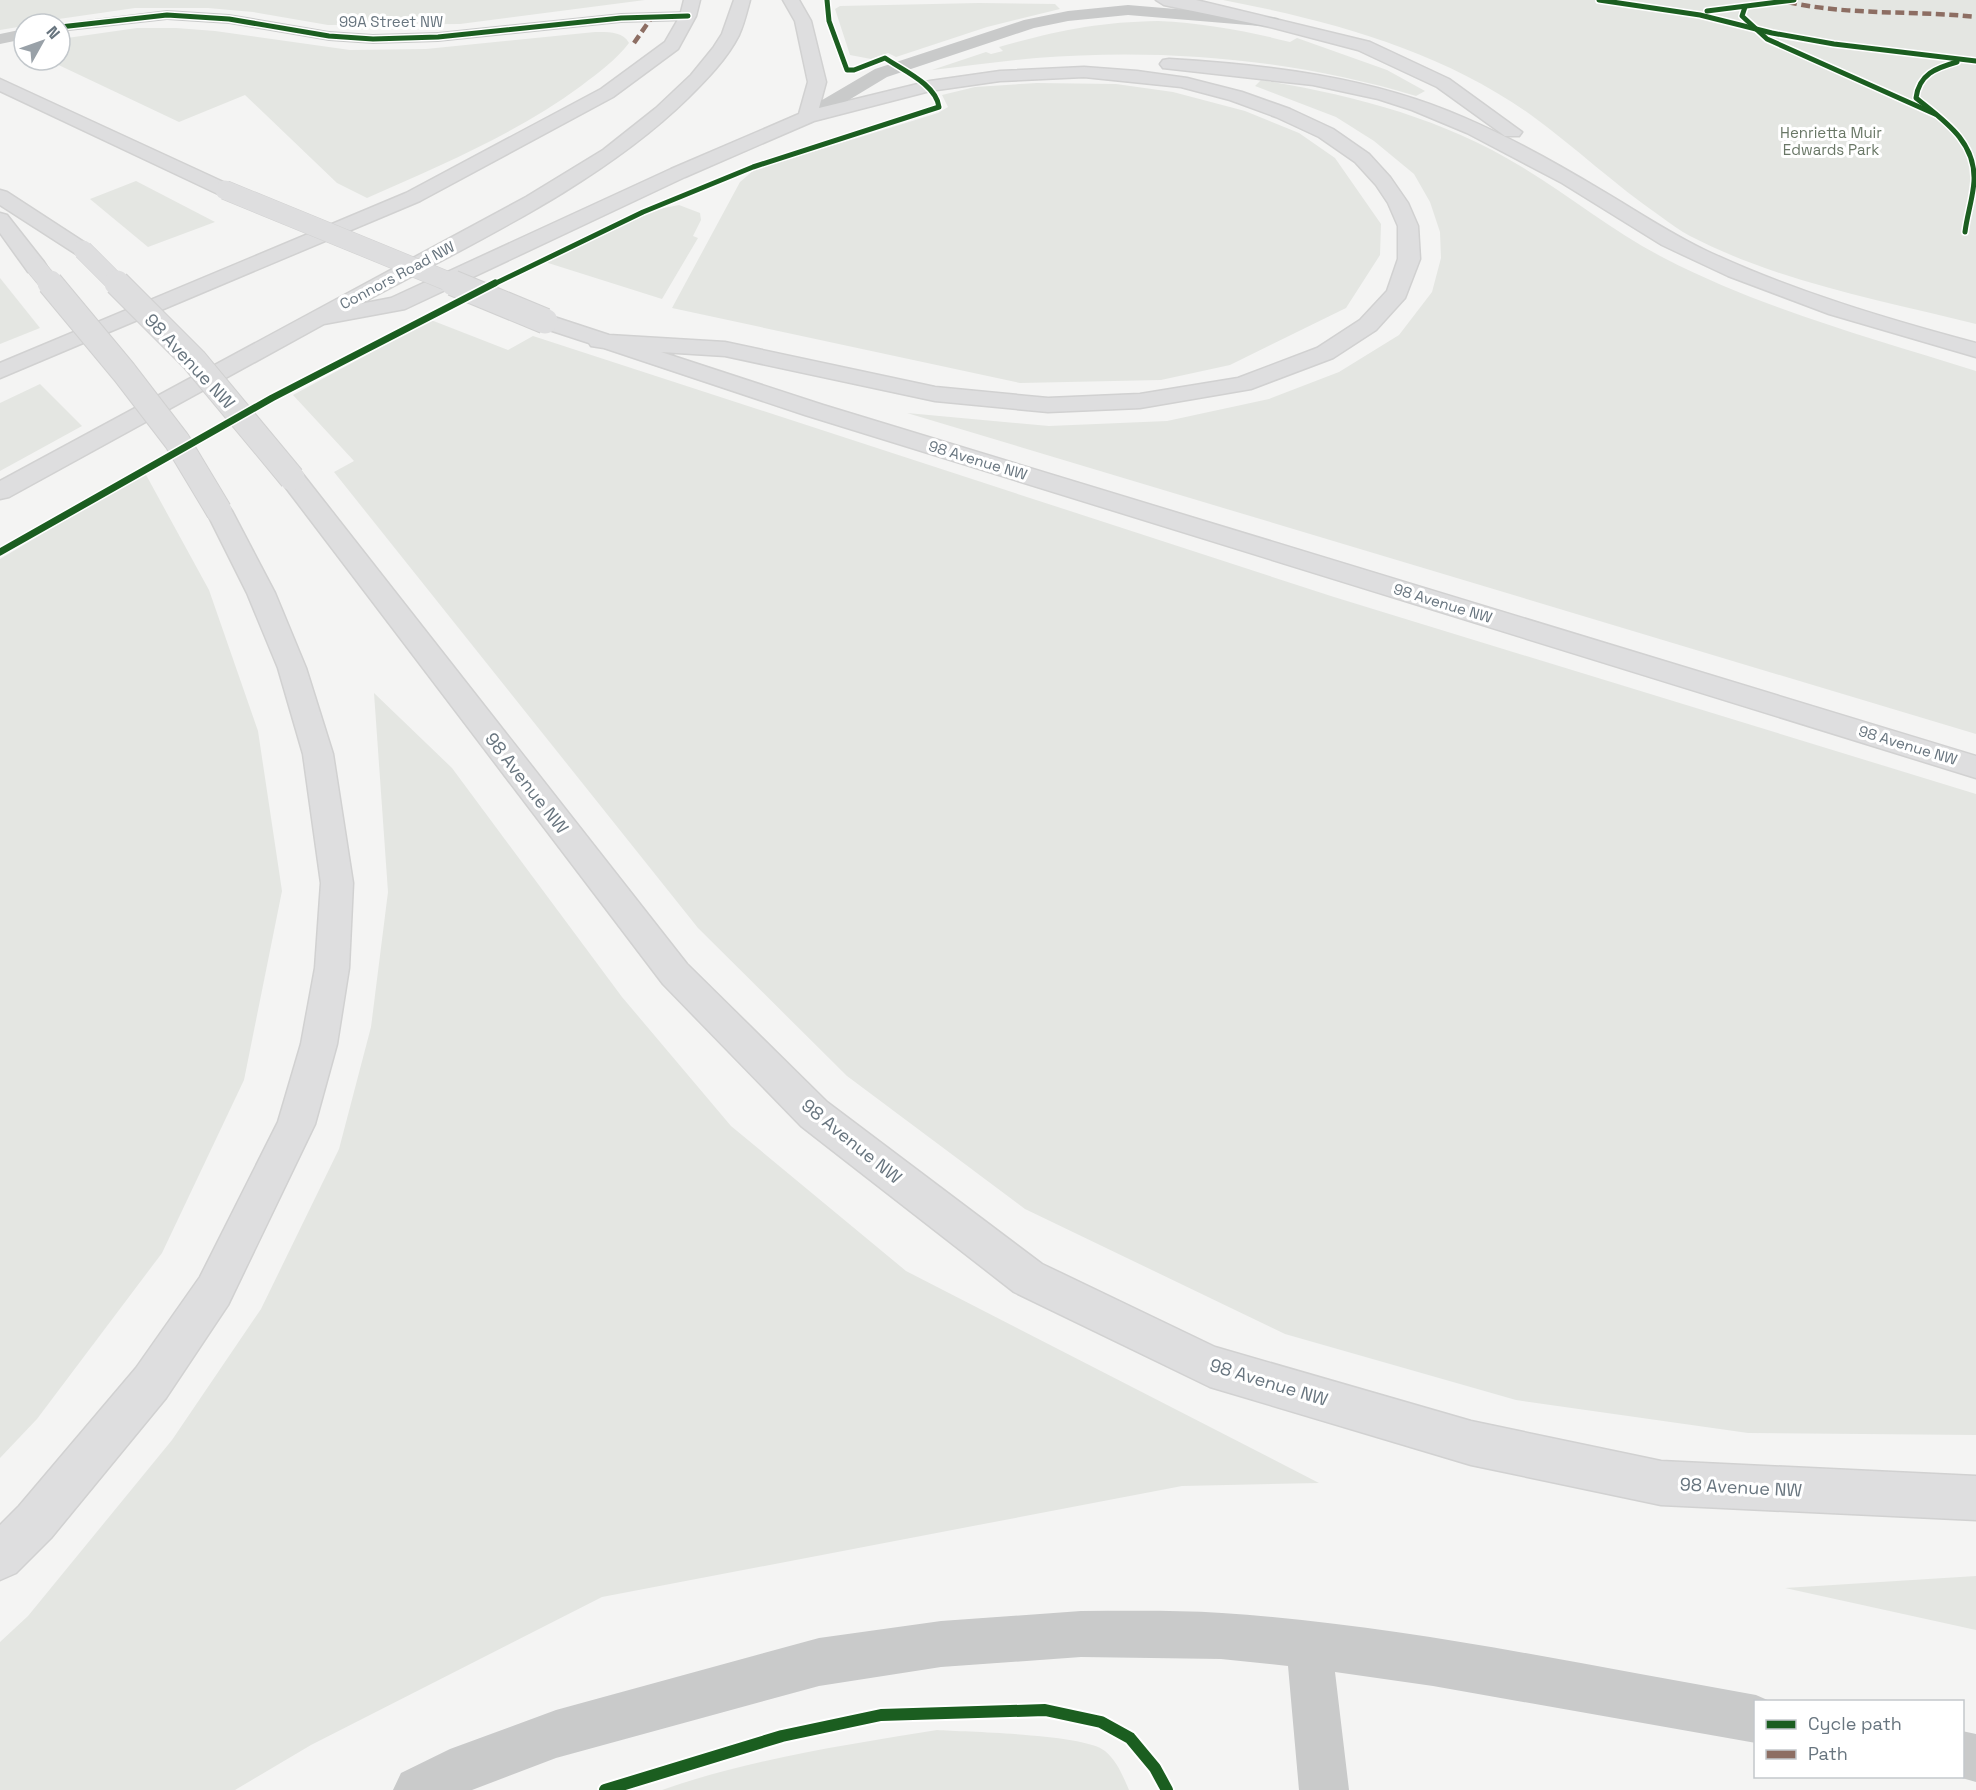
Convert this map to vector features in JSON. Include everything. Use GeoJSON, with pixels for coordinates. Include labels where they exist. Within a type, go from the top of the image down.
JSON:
{"type":"FeatureCollection","features":[{"type":"Feature","properties":{"kind":"main road","name":"Connors Road NW"},"geometry":{"type":"LineString","coordinates":[[0,491],[532,201],[610,154],[663,112],[703,72],[731,34],[742,0]]}},
{"type":"Feature","properties":{"kind":"main road"},"geometry":{"type":"LineString","coordinates":[[791,0],[803,21],[817,82],[807,117]]}},
{"type":"Feature","properties":{"kind":"main road"},"geometry":{"type":"LineString","coordinates":[[1164,0],[1272,22],[1364,46],[1443,83],[1484,111],[1577,183],[1637,222],[1700,256],[1772,288],[1856,317],[1976,350]]}},
{"type":"Feature","properties":{"kind":"main road"},"geometry":{"type":"LineString","coordinates":[[0,371],[413,197],[607,93],[672,45],[690,8]]}},
{"type":"Feature","properties":{"kind":"main road"},"geometry":{"type":"LineString","coordinates":[[314,320],[397,304],[678,173],[807,117],[930,86],[1000,76],[1084,72],[1144,63],[1226,67],[1314,80],[1386,97],[1452,119],[1577,183]]}},
{"type":"Feature","properties":{"kind":"main road"},"geometry":{"type":"LineString","coordinates":[[599,340],[726,349],[935,394],[1048,405],[1140,401],[1243,384],[1325,353],[1368,325],[1397,293],[1409,259],[1408,226],[1398,203],[1383,181],[1362,158],[1326,133],[1236,96],[1181,82],[1084,72]]}},
{"type":"Feature","properties":{"kind":"main road","name":"98 Avenue NW"},"geometry":{"type":"LineString","coordinates":[[3,86],[225,190],[545,321],[599,340],[814,410],[1976,767]]}},
{"type":"Feature","properties":{"kind":"main road","name":"98 Avenue NW"},"geometry":{"type":"LineString","coordinates":[[0,196],[83,250],[194,360],[292,478],[675,974],[814,1114],[1028,1278],[1210,1366],[1471,1443],[1660,1483],[1976,1498]]}},
{"type":"Feature","properties":{"kind":"main road"},"geometry":{"type":"LineString","coordinates":[[0,219],[36,267],[124,372],[170,432],[219,511],[261,593],[292,668],[318,754],[337,883],[332,968],[318,1044],[296,1124],[214,1290],[151,1383],[35,1522],[0,1557]]}},
{"type":"Feature","properties":{"kind":"street","name":"99A Street NW"},"geometry":{"type":"LineString","coordinates":[[72,26],[167,15],[229,19],[329,36],[373,39],[438,37],[621,18],[690,8]]}},
{"type":"Feature","properties":{"kind":"street"},"geometry":{"type":"LineString","coordinates":[[807,117],[880,74],[1019,27],[1068,16],[1128,10],[1272,22]]}},
{"type":"Feature","properties":{"kind":"street"},"geometry":{"type":"LineString","coordinates":[[911,74],[984,49],[1068,26]]}},
{"type":"Feature","properties":{"kind":"street"},"geometry":{"type":"LineString","coordinates":[[418,1790],[450,1774],[556,1734],[819,1662],[941,1644],[1081,1635],[1221,1636],[1309,1645],[1433,1662],[1754,1719]]}},
{"type":"Feature","properties":{"kind":"street"},"geometry":{"type":"LineString","coordinates":[[1309,1645],[1324,1790]]}},
{"type":"Feature","properties":{"kind":"green space"},"geometry":{"type":"Polygon","coordinates":[[[0,0],[645,0],[460,24],[328,25],[253,12],[208,8],[135,8],[72,17],[72,12],[12,12],[12,28],[0,30],[0,0]]]}},
{"type":"Feature","properties":{"kind":"green space","name":"Henrietta Muir Edwards Park"},"geometry":{"type":"Polygon","coordinates":[[[1223,0],[1976,0],[1976,324],[1794,278],[1724,252],[1679,229],[1627,192],[1531,115],[1496,92],[1460,73],[1384,41],[1344,28],[1223,0]]]}},
{"type":"Feature","properties":{"kind":"green space"},"geometry":{"type":"Polygon","coordinates":[[[1055,4],[1060,9],[987,27],[896,57],[888,53],[871,59],[850,55],[835,9],[840,6],[1055,4]]]}},
{"type":"Feature","properties":{"kind":"green space"},"geometry":{"type":"Polygon","coordinates":[[[1158,21],[1225,28],[1290,42],[1297,38],[1387,70],[1425,91],[1416,96],[1323,73],[1228,59],[1180,56],[1084,55],[1023,59],[932,70],[986,52],[991,54],[1003,51],[999,47],[1039,36],[1096,25],[1158,21]]]}},
{"type":"Feature","properties":{"kind":"green space"},"geometry":{"type":"Polygon","coordinates":[[[137,28],[176,28],[215,31],[350,50],[426,49],[609,32],[623,36],[629,43],[613,61],[594,76],[531,119],[477,148],[367,198],[337,183],[245,95],[179,122],[72,71],[72,37],[137,28]]]}},
{"type":"Feature","properties":{"kind":"green space"},"geometry":{"type":"Polygon","coordinates":[[[1261,80],[1363,101],[1429,122],[1492,150],[1646,248],[1701,276],[1817,321],[1976,371],[1976,734],[907,413],[1049,426],[1167,421],[1269,399],[1339,372],[1399,335],[1432,292],[1441,258],[1440,232],[1430,202],[1414,174],[1374,141],[1336,117],[1255,86],[1261,80]]]}},
{"type":"Feature","properties":{"kind":"green space"},"geometry":{"type":"Polygon","coordinates":[[[1037,83],[1116,84],[1173,92],[1245,111],[1299,133],[1335,158],[1381,224],[1380,255],[1346,308],[1230,365],[1161,380],[1020,383],[672,308],[740,182],[754,170],[938,113],[948,107],[942,95],[975,87],[1037,83]]]}},
{"type":"Feature","properties":{"kind":"green space"},"geometry":{"type":"Polygon","coordinates":[[[136,181],[215,222],[148,247],[90,199],[136,181]]]}},
{"type":"Feature","properties":{"kind":"green space"},"geometry":{"type":"Polygon","coordinates":[[[679,205],[700,213],[701,220],[693,236],[698,238],[662,299],[545,262],[654,210],[679,205]]]}},
{"type":"Feature","properties":{"kind":"green space"},"geometry":{"type":"Polygon","coordinates":[[[0,278],[40,328],[0,344],[0,278]]]}},
{"type":"Feature","properties":{"kind":"green space"},"geometry":{"type":"Polygon","coordinates":[[[431,320],[508,350],[533,336],[1334,597],[1976,794],[1976,1435],[1748,1433],[1516,1400],[1285,1334],[1025,1209],[847,1076],[698,928],[334,472],[354,461],[293,395],[431,320]]]}},
{"type":"Feature","properties":{"kind":"green space"},"geometry":{"type":"Polygon","coordinates":[[[40,384],[82,426],[0,471],[0,403],[40,384]]]}},
{"type":"Feature","properties":{"kind":"green space"},"geometry":{"type":"Polygon","coordinates":[[[145,473],[209,590],[258,731],[282,891],[244,1080],[162,1253],[37,1419],[0,1458],[0,559],[145,473]]]}},
{"type":"Feature","properties":{"kind":"green space"},"geometry":{"type":"Polygon","coordinates":[[[374,693],[452,768],[622,997],[731,1126],[906,1271],[1319,1483],[1182,1486],[602,1597],[311,1745],[235,1790],[0,1790],[0,1642],[28,1616],[172,1440],[261,1309],[339,1149],[371,1027],[388,892],[374,693]]]}},
{"type":"Feature","properties":{"kind":"green space"},"geometry":{"type":"Polygon","coordinates":[[[1976,1576],[1976,1630],[1785,1588],[1976,1576]]]}},
{"type":"Feature","properties":{"kind":"green space"},"geometry":{"type":"Polygon","coordinates":[[[937,1730],[1052,1737],[1094,1745],[1113,1759],[1129,1790],[662,1790],[763,1761],[937,1730]]]}},
{"type":"Feature","properties":{"kind":"marked path"},"geometry":{"type":"LineString","coordinates":[[1788,2],[1836,11],[1929,13],[1976,17]]}},
{"type":"Feature","properties":{"kind":"marked path"},"geometry":{"type":"LineString","coordinates":[[634,43],[652,17]]}},
{"type":"Feature","properties":{"kind":"cycle path"},"geometry":{"type":"LineString","coordinates":[[0,552],[272,398],[540,260],[643,212],[753,167],[939,107],[939,103],[928,87],[885,58],[854,70],[847,70],[829,21],[827,0]]}},
{"type":"Feature","properties":{"kind":"cycle path"},"geometry":{"type":"LineString","coordinates":[[1599,0],[1700,15],[1772,33],[1834,44],[1976,61]]}},
{"type":"Feature","properties":{"kind":"cycle path"},"geometry":{"type":"LineString","coordinates":[[1707,11],[1794,0]]}},
{"type":"Feature","properties":{"kind":"cycle path"},"geometry":{"type":"LineString","coordinates":[[1745,7],[1742,16],[1767,39],[1935,114]]}},
{"type":"Feature","properties":{"kind":"cycle path"},"geometry":{"type":"LineString","coordinates":[[72,26],[167,15],[229,19],[329,36],[373,39],[438,37],[621,18],[688,16]]}},
{"type":"Feature","properties":{"kind":"cycle path"},"geometry":{"type":"LineString","coordinates":[[1957,62],[1935,69],[1924,77],[1917,90],[1916,98],[1954,129],[1969,148],[1975,180],[1965,232]]}},
{"type":"Feature","properties":{"kind":"cycle path"},"geometry":{"type":"LineString","coordinates":[[605,1790],[782,1736],[881,1715],[1045,1710],[1101,1722],[1130,1738],[1155,1768],[1167,1790]]}}]}
